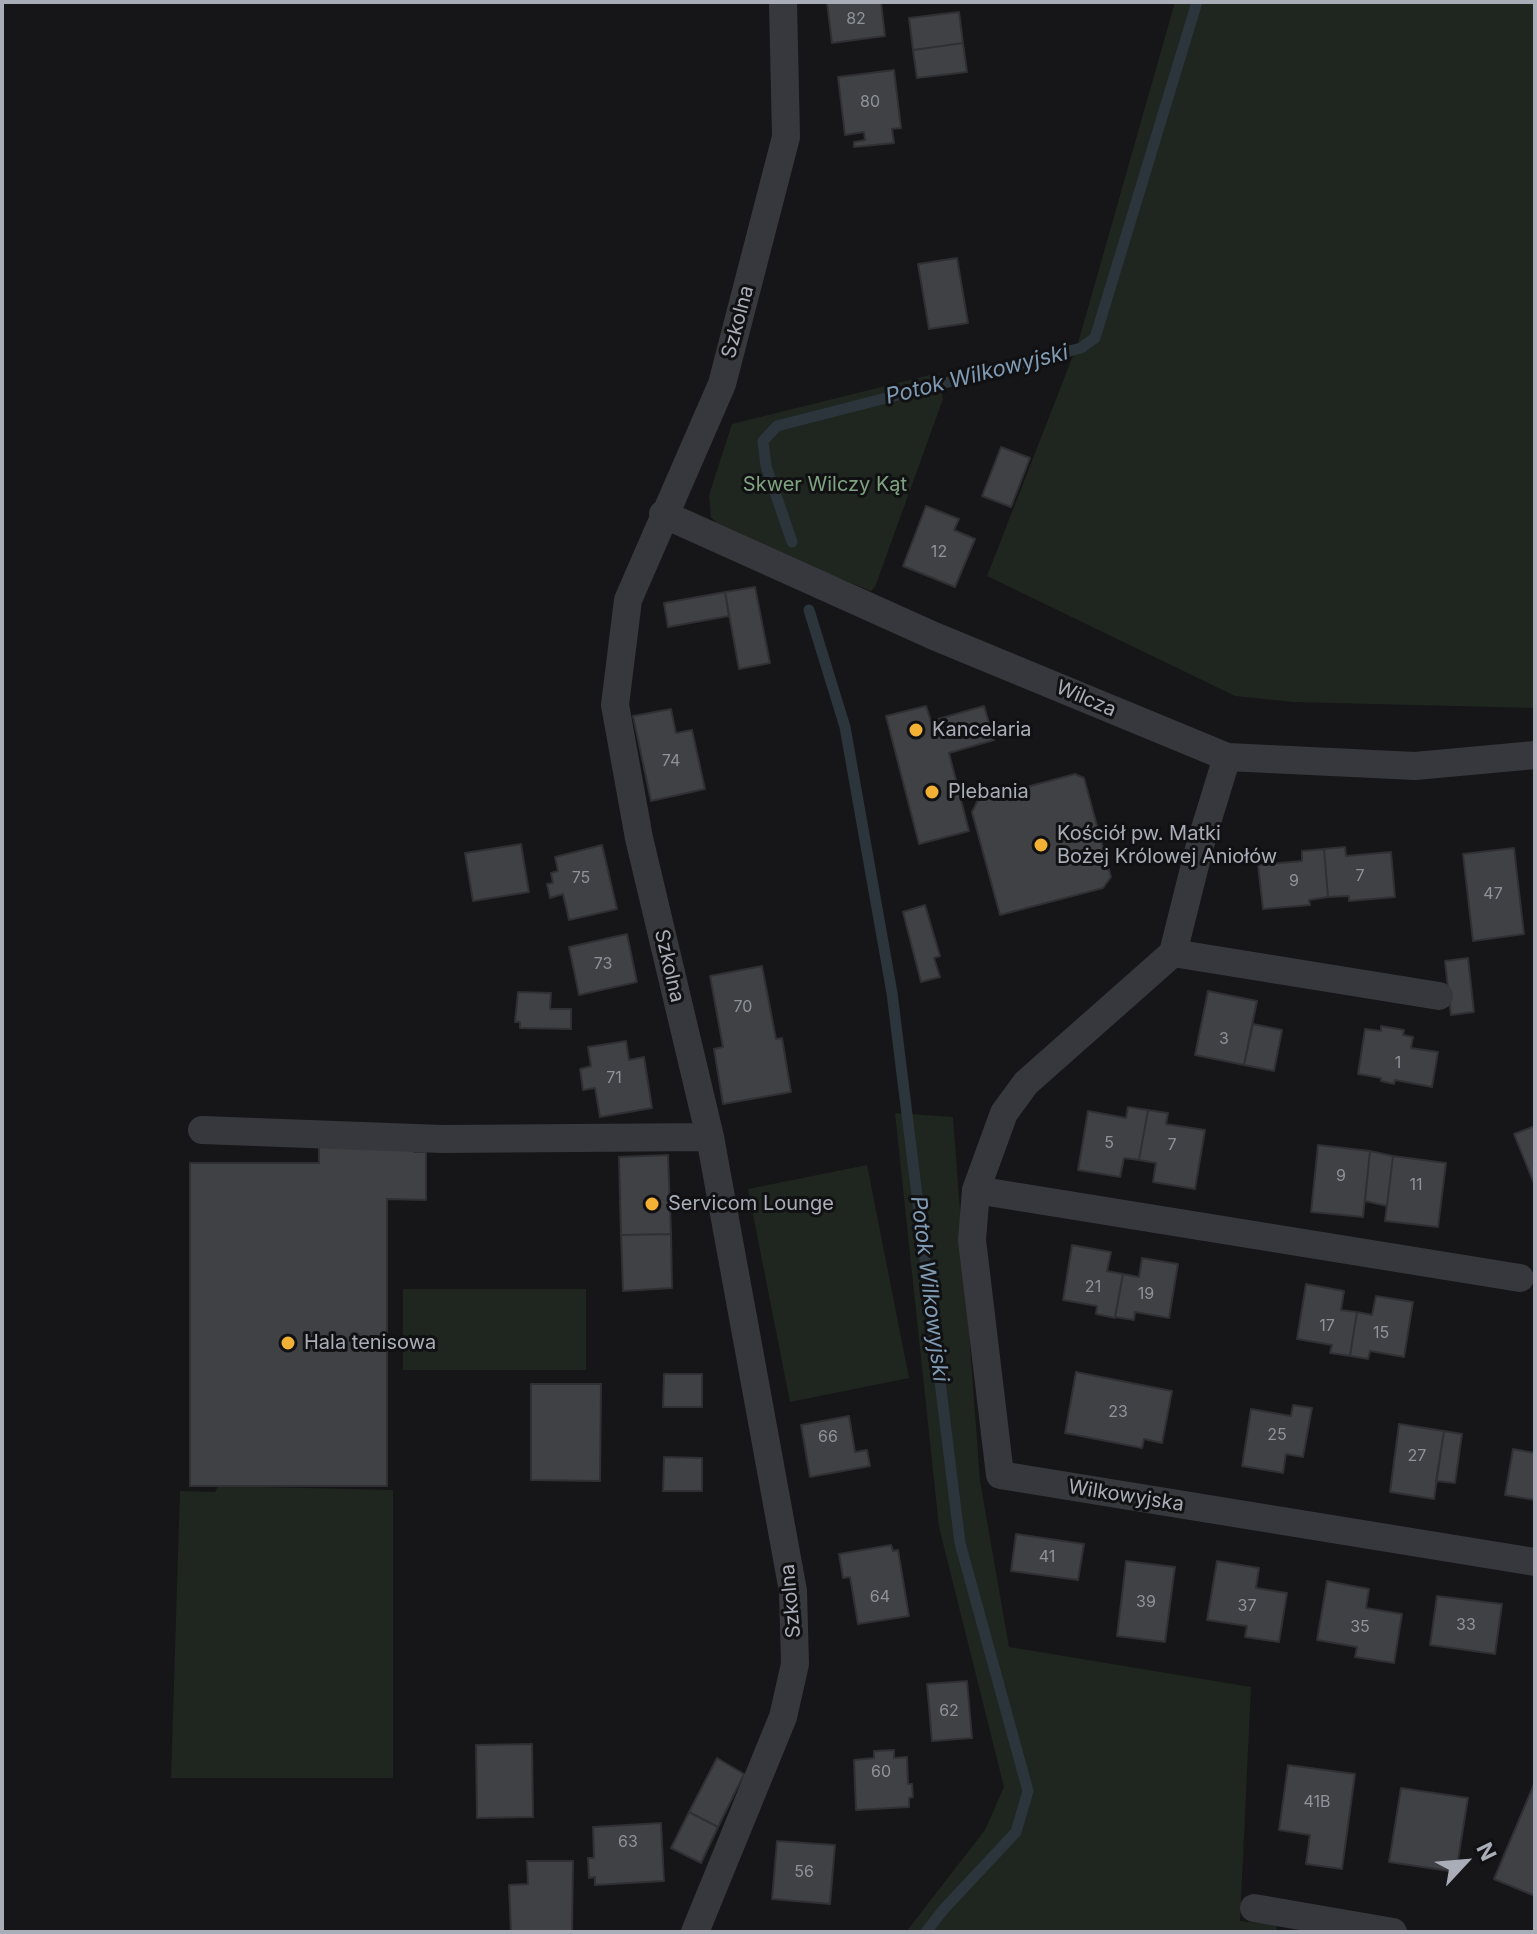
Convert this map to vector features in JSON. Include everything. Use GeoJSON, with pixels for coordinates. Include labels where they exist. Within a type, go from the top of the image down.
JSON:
{"type":"FeatureCollection","features":[{"type":"Feature","properties":{"kind":"street","name":"Szkolna"},"geometry":{"type":"LineString","coordinates":[[695,1932],[783,1717],[795,1664],[793,1591],[710,1137],[639,838],[615,705],[628,600],[722,384],[786,137],[783,2]]}},
{"type":"Feature","properties":{"kind":"street","name":"Wilcza"},"geometry":{"type":"LineString","coordinates":[[663,514],[921,630],[1227,757],[1415,766],[1535,755]]}},
{"type":"Feature","properties":{"kind":"street"},"geometry":{"type":"LineString","coordinates":[[1227,757],[1200,845],[1173,953],[1439,996]]}},
{"type":"Feature","properties":{"kind":"street","name":"Wilkowyjska"},"geometry":{"type":"LineString","coordinates":[[1173,953],[1026,1083],[1004,1113],[976,1190],[972,1240],[1000,1475],[1535,1562]]}},
{"type":"Feature","properties":{"kind":"street"},"geometry":{"type":"LineString","coordinates":[[202,1130],[442,1139],[710,1137]]}},
{"type":"Feature","properties":{"kind":"street"},"geometry":{"type":"LineString","coordinates":[[976,1190],[1520,1278]]}},
{"type":"Feature","properties":{"kind":"street"},"geometry":{"type":"LineString","coordinates":[[1254,1908],[1393,1932]]}},
{"type":"Feature","properties":{"kind":"green space"},"geometry":{"type":"Polygon","coordinates":[[[1175,2],[1535,2],[1535,708],[1293,702],[1235,696],[987,576],[1078,343],[1175,2]]]}},
{"type":"Feature","properties":{"kind":"green space","name":"Skwer Wilczy Kąt"},"geometry":{"type":"Polygon","coordinates":[[[938,373],[943,399],[871,591],[725,532],[711,517],[709,495],[732,424],[938,373]]]}},
{"type":"Feature","properties":{"kind":"green space"},"geometry":{"type":"Polygon","coordinates":[[[895,1113],[953,1117],[980,1481],[1009,1647],[1251,1687],[1240,1921],[1277,1925],[1276,1932],[906,1932],[985,1830],[1004,1787],[939,1527],[895,1113]]]}},
{"type":"Feature","properties":{"kind":"green space"},"geometry":{"type":"Polygon","coordinates":[[[867,1165],[909,1378],[790,1402],[748,1189],[867,1165]]]}},
{"type":"Feature","properties":{"kind":"green space"},"geometry":{"type":"Polygon","coordinates":[[[403,1289],[586,1289],[586,1370],[403,1370],[403,1289]]]}},
{"type":"Feature","properties":{"kind":"green space"},"geometry":{"type":"Polygon","coordinates":[[[218,1486],[393,1490],[393,1778],[171,1778],[180,1491],[215,1492],[218,1486]]]}},
{"type":"Feature","properties":{"kind":"building"},"geometry":{"type":"Polygon","coordinates":[[[827,2],[881,2],[885,36],[832,43],[827,2]]]}},
{"type":"Feature","properties":{"kind":"building"},"geometry":{"type":"Polygon","coordinates":[[[959,12],[963,43],[913,50],[909,18],[959,12]]]}},
{"type":"Feature","properties":{"kind":"building"},"geometry":{"type":"Polygon","coordinates":[[[963,43],[967,72],[917,78],[913,50],[963,43]]]}},
{"type":"Feature","properties":{"kind":"building"},"geometry":{"type":"Polygon","coordinates":[[[894,70],[901,128],[892,129],[894,143],[854,147],[854,142],[865,140],[864,132],[845,135],[838,77],[894,70]]]}},
{"type":"Feature","properties":{"kind":"building"},"geometry":{"type":"Polygon","coordinates":[[[957,258],[968,323],[929,329],[918,264],[957,258]]]}},
{"type":"Feature","properties":{"kind":"building"},"geometry":{"type":"Polygon","coordinates":[[[1001,447],[1030,458],[1011,507],[982,496],[1001,447]]]}},
{"type":"Feature","properties":{"kind":"building"},"geometry":{"type":"Polygon","coordinates":[[[926,506],[959,519],[954,530],[975,539],[955,587],[903,566],[926,506]]]}},
{"type":"Feature","properties":{"kind":"building"},"geometry":{"type":"Polygon","coordinates":[[[755,587],[770,663],[739,669],[725,592],[755,587]]]}},
{"type":"Feature","properties":{"kind":"building"},"geometry":{"type":"Polygon","coordinates":[[[725,592],[729,616],[668,627],[664,603],[725,592]]]}},
{"type":"Feature","properties":{"kind":"building","name":"Plebania"},"geometry":{"type":"Polygon","coordinates":[[[926,706],[931,721],[984,706],[994,740],[949,753],[969,831],[919,844],[886,716],[926,706]]]}},
{"type":"Feature","properties":{"kind":"building"},"geometry":{"type":"Polygon","coordinates":[[[671,709],[676,733],[692,730],[705,789],[651,801],[633,716],[671,709]]]}},
{"type":"Feature","properties":{"kind":"building","name":"Kościół pw. Matki Bożej Królowej Aniołów"},"geometry":{"type":"Polygon","coordinates":[[[1075,774],[1084,778],[1111,877],[1103,888],[1000,915],[972,812],[978,800],[1075,774]]]}},
{"type":"Feature","properties":{"kind":"building"},"geometry":{"type":"Polygon","coordinates":[[[521,844],[529,892],[473,901],[465,853],[521,844]]]}},
{"type":"Feature","properties":{"kind":"building"},"geometry":{"type":"Polygon","coordinates":[[[602,845],[617,909],[569,920],[563,894],[550,898],[547,884],[553,883],[551,873],[558,871],[555,857],[602,845]]]}},
{"type":"Feature","properties":{"kind":"building"},"geometry":{"type":"Polygon","coordinates":[[[1345,847],[1346,856],[1391,852],[1395,897],[1349,901],[1349,896],[1328,897],[1324,849],[1345,847]]]}},
{"type":"Feature","properties":{"kind":"building"},"geometry":{"type":"Polygon","coordinates":[[[1514,848],[1524,934],[1473,941],[1463,854],[1514,848]]]}},
{"type":"Feature","properties":{"kind":"building"},"geometry":{"type":"Polygon","coordinates":[[[1324,849],[1328,897],[1309,900],[1310,905],[1263,909],[1258,865],[1302,861],[1302,851],[1324,849]]]}},
{"type":"Feature","properties":{"kind":"building"},"geometry":{"type":"Polygon","coordinates":[[[925,905],[940,956],[934,958],[940,977],[921,982],[903,912],[925,905]]]}},
{"type":"Feature","properties":{"kind":"building"},"geometry":{"type":"Polygon","coordinates":[[[627,934],[637,982],[579,995],[569,947],[627,934]]]}},
{"type":"Feature","properties":{"kind":"building"},"geometry":{"type":"Polygon","coordinates":[[[1468,958],[1474,1012],[1451,1015],[1445,961],[1468,958]]]}},
{"type":"Feature","properties":{"kind":"building"},"geometry":{"type":"Polygon","coordinates":[[[762,966],[776,1039],[782,1038],[791,1092],[723,1104],[714,1049],[723,1047],[710,976],[762,966]]]}},
{"type":"Feature","properties":{"kind":"building"},"geometry":{"type":"Polygon","coordinates":[[[1208,991],[1257,1001],[1244,1065],[1195,1055],[1208,991]]]}},
{"type":"Feature","properties":{"kind":"building"},"geometry":{"type":"Polygon","coordinates":[[[518,992],[551,993],[550,1009],[571,1009],[571,1029],[520,1028],[520,1022],[515,1022],[518,992]]]}},
{"type":"Feature","properties":{"kind":"building"},"geometry":{"type":"Polygon","coordinates":[[[1253,1024],[1282,1030],[1274,1071],[1244,1065],[1253,1024]]]}},
{"type":"Feature","properties":{"kind":"building"},"geometry":{"type":"Polygon","coordinates":[[[1381,1026],[1404,1030],[1403,1035],[1413,1037],[1411,1048],[1438,1052],[1432,1087],[1395,1080],[1394,1084],[1358,1074],[1365,1029],[1381,1031],[1381,1026]]]}},
{"type":"Feature","properties":{"kind":"building"},"geometry":{"type":"Polygon","coordinates":[[[626,1041],[629,1060],[644,1057],[652,1108],[600,1117],[595,1088],[583,1090],[580,1069],[591,1066],[588,1047],[626,1041]]]}},
{"type":"Feature","properties":{"kind":"building"},"geometry":{"type":"Polygon","coordinates":[[[1128,1107],[1148,1110],[1139,1160],[1124,1158],[1120,1177],[1078,1170],[1088,1111],[1126,1118],[1128,1107]]]}},
{"type":"Feature","properties":{"kind":"building"},"geometry":{"type":"Polygon","coordinates":[[[1148,1110],[1168,1113],[1166,1124],[1205,1130],[1195,1189],[1153,1182],[1156,1163],[1139,1160],[1148,1110]]]}},
{"type":"Feature","properties":{"kind":"building"},"geometry":{"type":"Polygon","coordinates":[[[1535,1126],[1535,1186],[1514,1134],[1535,1126]]]}},
{"type":"Feature","properties":{"kind":"building","name":"Hala tenisowa"},"geometry":{"type":"Polygon","coordinates":[[[319,1142],[414,1143],[414,1152],[426,1152],[426,1200],[387,1199],[387,1486],[190,1486],[190,1163],[319,1163],[319,1142]]]}},
{"type":"Feature","properties":{"kind":"building"},"geometry":{"type":"Polygon","coordinates":[[[1318,1145],[1370,1151],[1363,1217],[1311,1212],[1318,1145]]]}},
{"type":"Feature","properties":{"kind":"building"},"geometry":{"type":"Polygon","coordinates":[[[1370,1151],[1393,1156],[1387,1206],[1365,1201],[1370,1151]]]}},
{"type":"Feature","properties":{"kind":"building"},"geometry":{"type":"Polygon","coordinates":[[[668,1155],[671,1234],[621,1235],[619,1157],[668,1155]]]}},
{"type":"Feature","properties":{"kind":"building"},"geometry":{"type":"Polygon","coordinates":[[[1393,1156],[1446,1163],[1438,1227],[1385,1221],[1393,1156]]]}},
{"type":"Feature","properties":{"kind":"building"},"geometry":{"type":"Polygon","coordinates":[[[671,1234],[672,1288],[623,1291],[621,1235],[671,1234]]]}},
{"type":"Feature","properties":{"kind":"building"},"geometry":{"type":"Polygon","coordinates":[[[1072,1245],[1111,1252],[1107,1271],[1123,1274],[1115,1318],[1096,1314],[1097,1306],[1063,1300],[1072,1245]]]}},
{"type":"Feature","properties":{"kind":"building"},"geometry":{"type":"Polygon","coordinates":[[[1142,1258],[1178,1264],[1169,1318],[1135,1312],[1134,1320],[1115,1317],[1123,1274],[1139,1277],[1142,1258]]]}},
{"type":"Feature","properties":{"kind":"building"},"geometry":{"type":"Polygon","coordinates":[[[1306,1284],[1344,1291],[1341,1310],[1357,1312],[1350,1356],[1330,1353],[1332,1345],[1297,1339],[1306,1284]]]}},
{"type":"Feature","properties":{"kind":"building"},"geometry":{"type":"Polygon","coordinates":[[[1376,1296],[1413,1302],[1404,1357],[1370,1351],[1368,1359],[1350,1356],[1357,1312],[1372,1315],[1376,1296]]]}},
{"type":"Feature","properties":{"kind":"building"},"geometry":{"type":"Polygon","coordinates":[[[1076,1372],[1172,1391],[1162,1443],[1144,1439],[1142,1448],[1065,1433],[1076,1372]]]}},
{"type":"Feature","properties":{"kind":"building"},"geometry":{"type":"Polygon","coordinates":[[[664,1374],[702,1374],[702,1407],[663,1407],[664,1374]]]}},
{"type":"Feature","properties":{"kind":"building"},"geometry":{"type":"Polygon","coordinates":[[[531,1384],[601,1384],[600,1481],[531,1480],[531,1384]]]}},
{"type":"Feature","properties":{"kind":"building"},"geometry":{"type":"Polygon","coordinates":[[[1293,1405],[1312,1408],[1303,1457],[1286,1454],[1283,1473],[1242,1466],[1251,1409],[1291,1416],[1293,1405]]]}},
{"type":"Feature","properties":{"kind":"building"},"geometry":{"type":"Polygon","coordinates":[[[849,1416],[855,1452],[867,1450],[870,1466],[810,1477],[801,1425],[849,1416]]]}},
{"type":"Feature","properties":{"kind":"building"},"geometry":{"type":"Polygon","coordinates":[[[1399,1424],[1444,1431],[1434,1499],[1390,1492],[1399,1424]]]}},
{"type":"Feature","properties":{"kind":"building"},"geometry":{"type":"Polygon","coordinates":[[[1444,1431],[1462,1434],[1455,1483],[1436,1481],[1444,1431]]]}},
{"type":"Feature","properties":{"kind":"building"},"geometry":{"type":"Polygon","coordinates":[[[1513,1449],[1535,1453],[1535,1500],[1505,1495],[1513,1449]]]}},
{"type":"Feature","properties":{"kind":"building"},"geometry":{"type":"Polygon","coordinates":[[[664,1457],[702,1458],[702,1491],[663,1491],[664,1457]]]}},
{"type":"Feature","properties":{"kind":"building"},"geometry":{"type":"Polygon","coordinates":[[[1016,1534],[1084,1544],[1078,1580],[1011,1571],[1016,1534]]]}},
{"type":"Feature","properties":{"kind":"building"},"geometry":{"type":"Polygon","coordinates":[[[891,1545],[893,1551],[898,1550],[909,1616],[858,1624],[850,1577],[843,1578],[839,1554],[891,1545]]]}},
{"type":"Feature","properties":{"kind":"building"},"geometry":{"type":"Polygon","coordinates":[[[1126,1561],[1175,1567],[1165,1642],[1117,1636],[1126,1561]]]}},
{"type":"Feature","properties":{"kind":"building"},"geometry":{"type":"Polygon","coordinates":[[[1217,1561],[1259,1568],[1256,1588],[1287,1593],[1279,1642],[1245,1637],[1247,1626],[1207,1620],[1217,1561]]]}},
{"type":"Feature","properties":{"kind":"building"},"geometry":{"type":"Polygon","coordinates":[[[1327,1581],[1369,1589],[1366,1608],[1402,1614],[1394,1663],[1355,1657],[1357,1647],[1317,1640],[1327,1581]]]}},
{"type":"Feature","properties":{"kind":"building"},"geometry":{"type":"Polygon","coordinates":[[[1437,1596],[1502,1604],[1495,1654],[1430,1645],[1437,1596]]]}},
{"type":"Feature","properties":{"kind":"building"},"geometry":{"type":"Polygon","coordinates":[[[967,1681],[972,1738],[932,1741],[927,1684],[967,1681]]]}},
{"type":"Feature","properties":{"kind":"building"},"geometry":{"type":"Polygon","coordinates":[[[532,1744],[533,1817],[477,1818],[476,1745],[532,1744]]]}},
{"type":"Feature","properties":{"kind":"building"},"geometry":{"type":"Polygon","coordinates":[[[894,1750],[894,1758],[907,1757],[908,1784],[912,1784],[913,1797],[909,1798],[909,1807],[856,1810],[854,1760],[874,1758],[874,1751],[894,1750]]]}},
{"type":"Feature","properties":{"kind":"building"},"geometry":{"type":"Polygon","coordinates":[[[717,1758],[744,1774],[718,1827],[689,1812],[717,1758]]]}},
{"type":"Feature","properties":{"kind":"building"},"geometry":{"type":"Polygon","coordinates":[[[1288,1765],[1355,1774],[1342,1869],[1306,1864],[1310,1835],[1279,1830],[1288,1765]]]}},
{"type":"Feature","properties":{"kind":"building"},"geometry":{"type":"Polygon","coordinates":[[[1535,1782],[1535,1896],[1494,1879],[1535,1782]]]}},
{"type":"Feature","properties":{"kind":"building"},"geometry":{"type":"Polygon","coordinates":[[[1401,1788],[1468,1798],[1456,1872],[1389,1862],[1401,1788]]]}},
{"type":"Feature","properties":{"kind":"building"},"geometry":{"type":"Polygon","coordinates":[[[689,1812],[718,1827],[701,1863],[671,1848],[689,1812]]]}},
{"type":"Feature","properties":{"kind":"building"},"geometry":{"type":"Polygon","coordinates":[[[661,1823],[664,1881],[595,1885],[595,1877],[589,1878],[588,1858],[594,1858],[593,1827],[661,1823]]]}},
{"type":"Feature","properties":{"kind":"building"},"geometry":{"type":"Polygon","coordinates":[[[777,1841],[835,1845],[830,1904],[772,1899],[777,1841]]]}},
{"type":"Feature","properties":{"kind":"building"},"geometry":{"type":"Polygon","coordinates":[[[527,1861],[573,1861],[572,1932],[511,1932],[509,1885],[528,1884],[527,1861]]]}},
{"type":"Feature","properties":{"kind":"waterway","name":"Potok Wilkowyjski"},"geometry":{"type":"LineString","coordinates":[[792,542],[766,466],[763,441],[777,426],[1081,348],[1095,338],[1197,2]]}},
{"type":"Feature","properties":{"kind":"waterway","name":"Potok Wilkowyjski"},"geometry":{"type":"LineString","coordinates":[[809,610],[845,727],[892,993],[960,1543],[1028,1791],[1016,1832],[926,1932]]}},
{"type":"Feature","properties":{"kind":"place","name":"Kancelaria"},"geometry":{"type":"Point","coordinates":[916,730]}},
{"type":"Feature","properties":{"kind":"place","name":"Plebania"},"geometry":{"type":"Point","coordinates":[932,792]}},
{"type":"Feature","properties":{"kind":"place","name":"Kościół pw. Matki Bożej Królowej Aniołów"},"geometry":{"type":"Point","coordinates":[1041,845]}},
{"type":"Feature","properties":{"kind":"place","name":"Servicom Lounge"},"geometry":{"type":"Point","coordinates":[652,1204]}},
{"type":"Feature","properties":{"kind":"place","name":"Hala tenisowa"},"geometry":{"type":"Point","coordinates":[288,1343]}}]}
